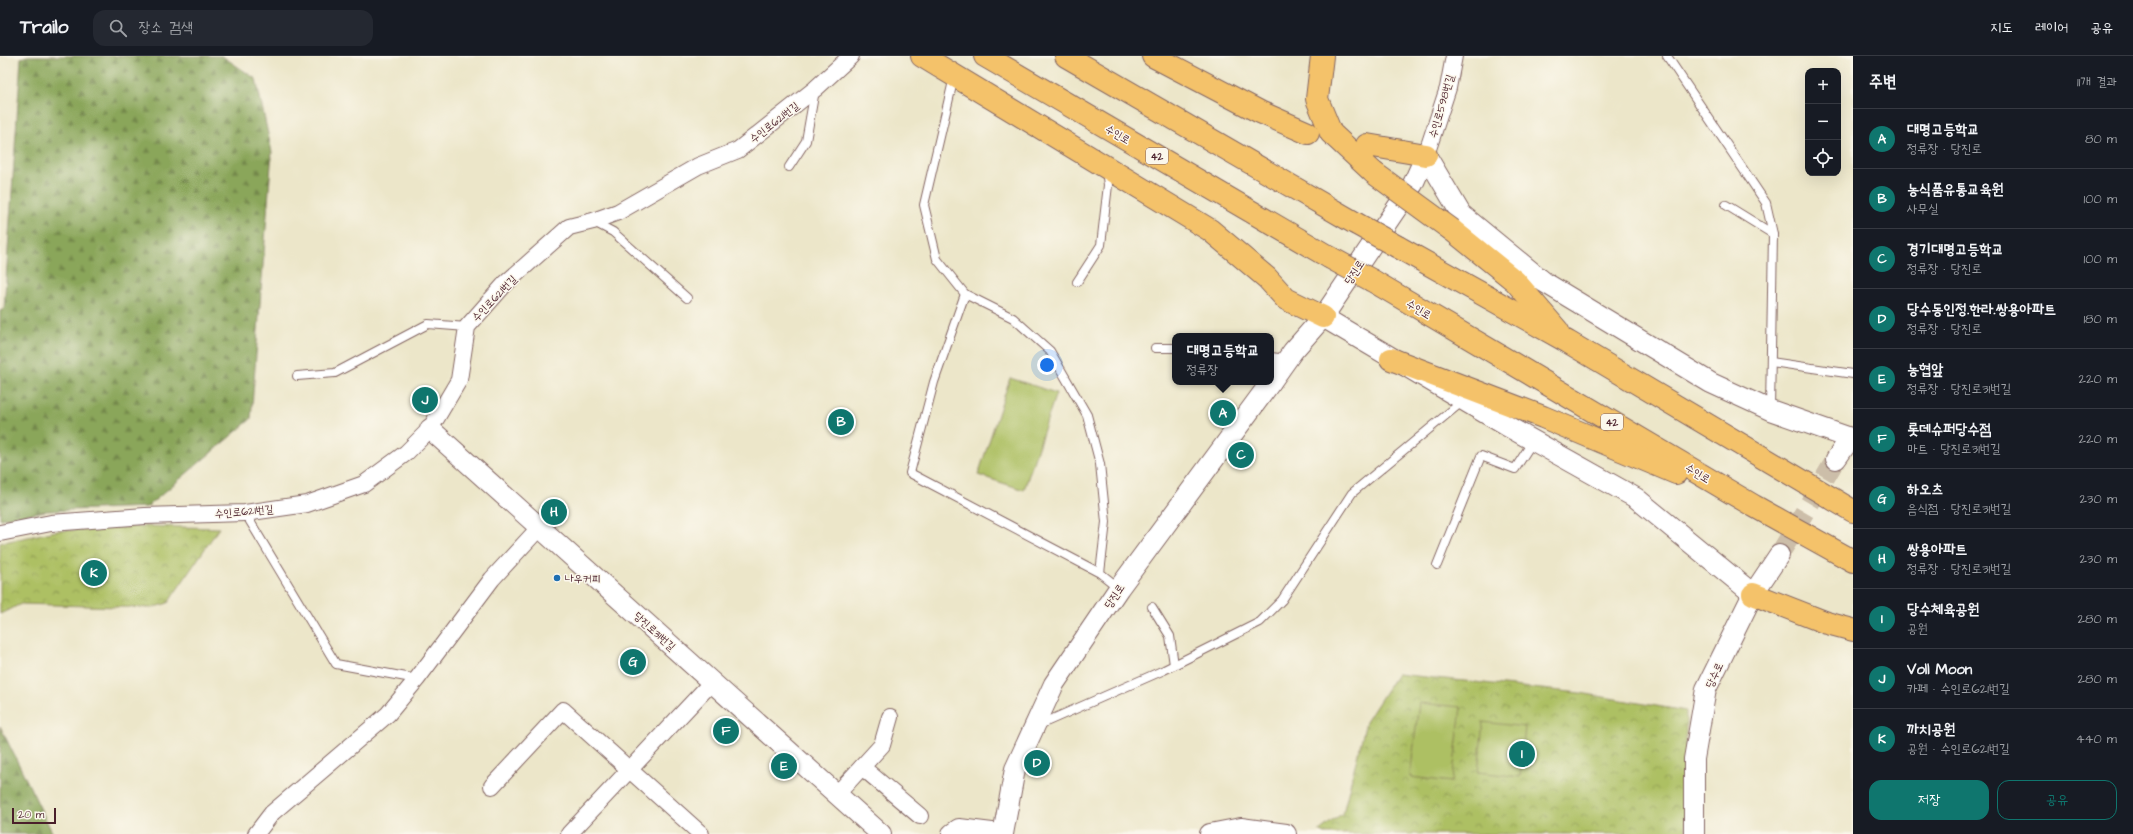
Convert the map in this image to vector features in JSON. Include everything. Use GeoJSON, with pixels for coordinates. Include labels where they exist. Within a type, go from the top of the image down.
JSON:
{"type":"FeatureCollection","features":[{"type":"Feature","properties":{"kind":"highway"},"geometry":{"type":"LineString","coordinates":[[922,56],[1210,230],[1267,278],[1286,299],[1323,317]]}},
{"type":"Feature","properties":{"kind":"highway","name":"수인로"},"geometry":{"type":"LineString","coordinates":[[985,56],[1329,257],[1373,281],[1754,506],[1853,561]]}},
{"type":"Feature","properties":{"kind":"highway"},"geometry":{"type":"LineString","coordinates":[[1066,56],[1398,247],[1568,342],[1853,511]]}},
{"type":"Feature","properties":{"kind":"highway"},"geometry":{"type":"LineString","coordinates":[[1153,56],[1260,112],[1308,133]]}},
{"type":"Feature","properties":{"kind":"highway"},"geometry":{"type":"LineString","coordinates":[[1322,56],[1317,100],[1331,133],[1374,173],[1452,230],[1515,281],[1568,342]]}},
{"type":"Feature","properties":{"kind":"highway"},"geometry":{"type":"LineString","coordinates":[[1367,145],[1426,155]]}},
{"type":"Feature","properties":{"kind":"highway"},"geometry":{"type":"LineString","coordinates":[[1391,359],[1542,417],[1754,506]]}},
{"type":"Feature","properties":{"kind":"highway"},"geometry":{"type":"LineString","coordinates":[[1753,594],[1827,623],[1853,630]]}},
{"type":"Feature","properties":{"kind":"street","name":"수인로621번길"},"geometry":{"type":"LineString","coordinates":[[0,533],[51,523],[145,516],[246,513],[307,504],[364,484],[406,453],[430,429],[459,380],[467,326],[505,284],[569,227],[593,221],[618,212],[698,166],[738,150],[815,89],[851,56]]}},
{"type":"Feature","properties":{"kind":"street","name":"수인로598번길"},"geometry":{"type":"LineString","coordinates":[[1426,155],[1448,88],[1454,56]]}},
{"type":"Feature","properties":{"kind":"street","name":"당진로"},"geometry":{"type":"LineString","coordinates":[[1274,373],[1279,358],[1323,317],[1414,184],[1426,155]]}},
{"type":"Feature","properties":{"kind":"street"},"geometry":{"type":"LineString","coordinates":[[1426,155],[1461,214],[1544,282],[1711,383],[1770,410],[1852,439],[1836,459]]}},
{"type":"Feature","properties":{"kind":"street"},"geometry":{"type":"LineString","coordinates":[[1323,317],[1463,401],[1636,498],[1753,594]]}},
{"type":"Feature","properties":{"kind":"street","name":"당진로"},"geometry":{"type":"LineString","coordinates":[[1003,834],[1015,769],[1054,684],[1119,588],[1269,385]]}},
{"type":"Feature","properties":{"kind":"street","name":"당진로31번길"},"geometry":{"type":"LineString","coordinates":[[430,429],[881,834]]}},
{"type":"Feature","properties":{"kind":"street"},"geometry":{"type":"LineString","coordinates":[[256,834],[272,813],[388,714],[417,679],[492,579],[539,528]]}},
{"type":"Feature","properties":{"kind":"street","name":"당수로"},"geometry":{"type":"LineString","coordinates":[[1694,834],[1694,759],[1706,689],[1753,594],[1779,555]]}},
{"type":"Feature","properties":{"kind":"street"},"geometry":{"type":"LineString","coordinates":[[569,834],[712,682]]}},
{"type":"Feature","properties":{"kind":"street"},"geometry":{"type":"LineString","coordinates":[[492,786],[563,710],[701,834]]}},
{"type":"Feature","properties":{"kind":"street"},"geometry":{"type":"LineString","coordinates":[[837,794],[882,745],[890,717]]}},
{"type":"Feature","properties":{"kind":"street"},"geometry":{"type":"LineString","coordinates":[[862,767],[920,816]]}},
{"type":"Feature","properties":{"kind":"street"},"geometry":{"type":"LineString","coordinates":[[1210,834],[1241,828],[1286,834]]}},
{"type":"Feature","properties":{"kind":"street"},"geometry":{"type":"LineString","coordinates":[[952,834],[959,829],[1000,834]]}},
{"type":"Feature","properties":{"kind":"lane"},"geometry":{"type":"LineString","coordinates":[[1667,56],[1766,203],[1773,234],[1770,410]]}},
{"type":"Feature","properties":{"kind":"lane"},"geometry":{"type":"LineString","coordinates":[[955,76],[924,205],[936,259],[965,294],[1013,318],[1050,351],[1087,415],[1100,464],[1106,522],[1100,573]]}},
{"type":"Feature","properties":{"kind":"lane"},"geometry":{"type":"LineString","coordinates":[[789,167],[806,141],[815,89]]}},
{"type":"Feature","properties":{"kind":"lane"},"geometry":{"type":"LineString","coordinates":[[1077,282],[1100,245],[1108,185],[1106,167]]}},
{"type":"Feature","properties":{"kind":"lane"},"geometry":{"type":"LineString","coordinates":[[1726,205],[1773,234]]}},
{"type":"Feature","properties":{"kind":"lane"},"geometry":{"type":"LineString","coordinates":[[593,221],[613,232],[688,298]]}},
{"type":"Feature","properties":{"kind":"lane"},"geometry":{"type":"LineString","coordinates":[[965,294],[934,382],[910,473],[1100,573],[1119,588]]}},
{"type":"Feature","properties":{"kind":"lane"},"geometry":{"type":"LineString","coordinates":[[297,376],[335,373],[428,324],[467,326]]}},
{"type":"Feature","properties":{"kind":"lane"},"geometry":{"type":"LineString","coordinates":[[1154,348],[1172,348]]}},
{"type":"Feature","properties":{"kind":"lane"},"geometry":{"type":"LineString","coordinates":[[1771,362],[1853,374]]}},
{"type":"Feature","properties":{"kind":"lane"},"geometry":{"type":"LineString","coordinates":[[1035,727],[1174,665],[1260,622],[1282,600],[1352,493],[1463,401]]}},
{"type":"Feature","properties":{"kind":"lane"},"geometry":{"type":"LineString","coordinates":[[1437,565],[1481,456],[1515,469],[1533,440]]}},
{"type":"Feature","properties":{"kind":"lane"},"geometry":{"type":"LineString","coordinates":[[246,513],[336,664],[417,679]]}},
{"type":"Feature","properties":{"kind":"lane"},"geometry":{"type":"LineString","coordinates":[[1152,607],[1170,636],[1174,665]]}},
{"type":"Feature","properties":{"kind":"green space"},"geometry":{"type":"Polygon","coordinates":[[[28,56],[222,56],[256,79],[272,152],[251,419],[147,507],[46,511],[0,519],[0,311],[4,309],[21,58],[28,56]]]}},
{"type":"Feature","properties":{"kind":"green space"},"geometry":{"type":"Polygon","coordinates":[[[1010,378],[1056,393],[1024,490],[978,475],[1010,378]]]}},
{"type":"Feature","properties":{"kind":"green space"},"geometry":{"type":"Polygon","coordinates":[[[144,526],[219,528],[168,603],[151,608],[21,604],[0,614],[0,543],[56,531],[144,526]]]}},
{"type":"Feature","properties":{"kind":"green space"},"geometry":{"type":"Polygon","coordinates":[[[1397,674],[1580,693],[1686,711],[1686,834],[1325,834],[1319,831],[1343,813],[1366,722],[1397,674]]]}},
{"type":"Feature","properties":{"kind":"green space"},"geometry":{"type":"Polygon","coordinates":[[[1419,703],[1461,707],[1452,782],[1410,777],[1419,703]]]}},
{"type":"Feature","properties":{"kind":"green space"},"geometry":{"type":"Polygon","coordinates":[[[1483,722],[1525,727],[1520,777],[1478,772],[1483,722]]]}},
{"type":"Feature","properties":{"kind":"green space"},"geometry":{"type":"Polygon","coordinates":[[[0,726],[53,834],[0,834],[0,726]]]}},
{"type":"Feature","properties":{"kind":"tunnel"},"geometry":{"type":"LineString","coordinates":[[1779,555],[1836,459]]}},
{"type":"Feature","properties":{"kind":"place","name":"Voll Moon"},"geometry":{"type":"Point","coordinates":[425,400]}},
{"type":"Feature","properties":{"kind":"place","name":"대명고등학교"},"geometry":{"type":"Point","coordinates":[1223,413]}},
{"type":"Feature","properties":{"kind":"place","name":"농식품유통교육원"},"geometry":{"type":"Point","coordinates":[841,422]}},
{"type":"Feature","properties":{"kind":"place","name":"경기대명고등학교"},"geometry":{"type":"Point","coordinates":[1241,455]}},
{"type":"Feature","properties":{"kind":"place","name":"쌍용아파트"},"geometry":{"type":"Point","coordinates":[554,512]}},
{"type":"Feature","properties":{"kind":"place","name":"까치공원"},"geometry":{"type":"Point","coordinates":[94,573]}},
{"type":"Feature","properties":{"kind":"place","name":"나우커피"},"geometry":{"type":"Point","coordinates":[557,578]}},
{"type":"Feature","properties":{"kind":"place","name":"하오츠"},"geometry":{"type":"Point","coordinates":[633,662]}},
{"type":"Feature","properties":{"kind":"place","name":"롯데슈퍼당수점"},"geometry":{"type":"Point","coordinates":[726,731]}},
{"type":"Feature","properties":{"kind":"place","name":"당수체육공원"},"geometry":{"type":"Point","coordinates":[1522,754]}},
{"type":"Feature","properties":{"kind":"place","name":"당수동인정.한라.쌍용아파트"},"geometry":{"type":"Point","coordinates":[1037,763]}},
{"type":"Feature","properties":{"kind":"place","name":"농협앞"},"geometry":{"type":"Point","coordinates":[784,766]}}]}
